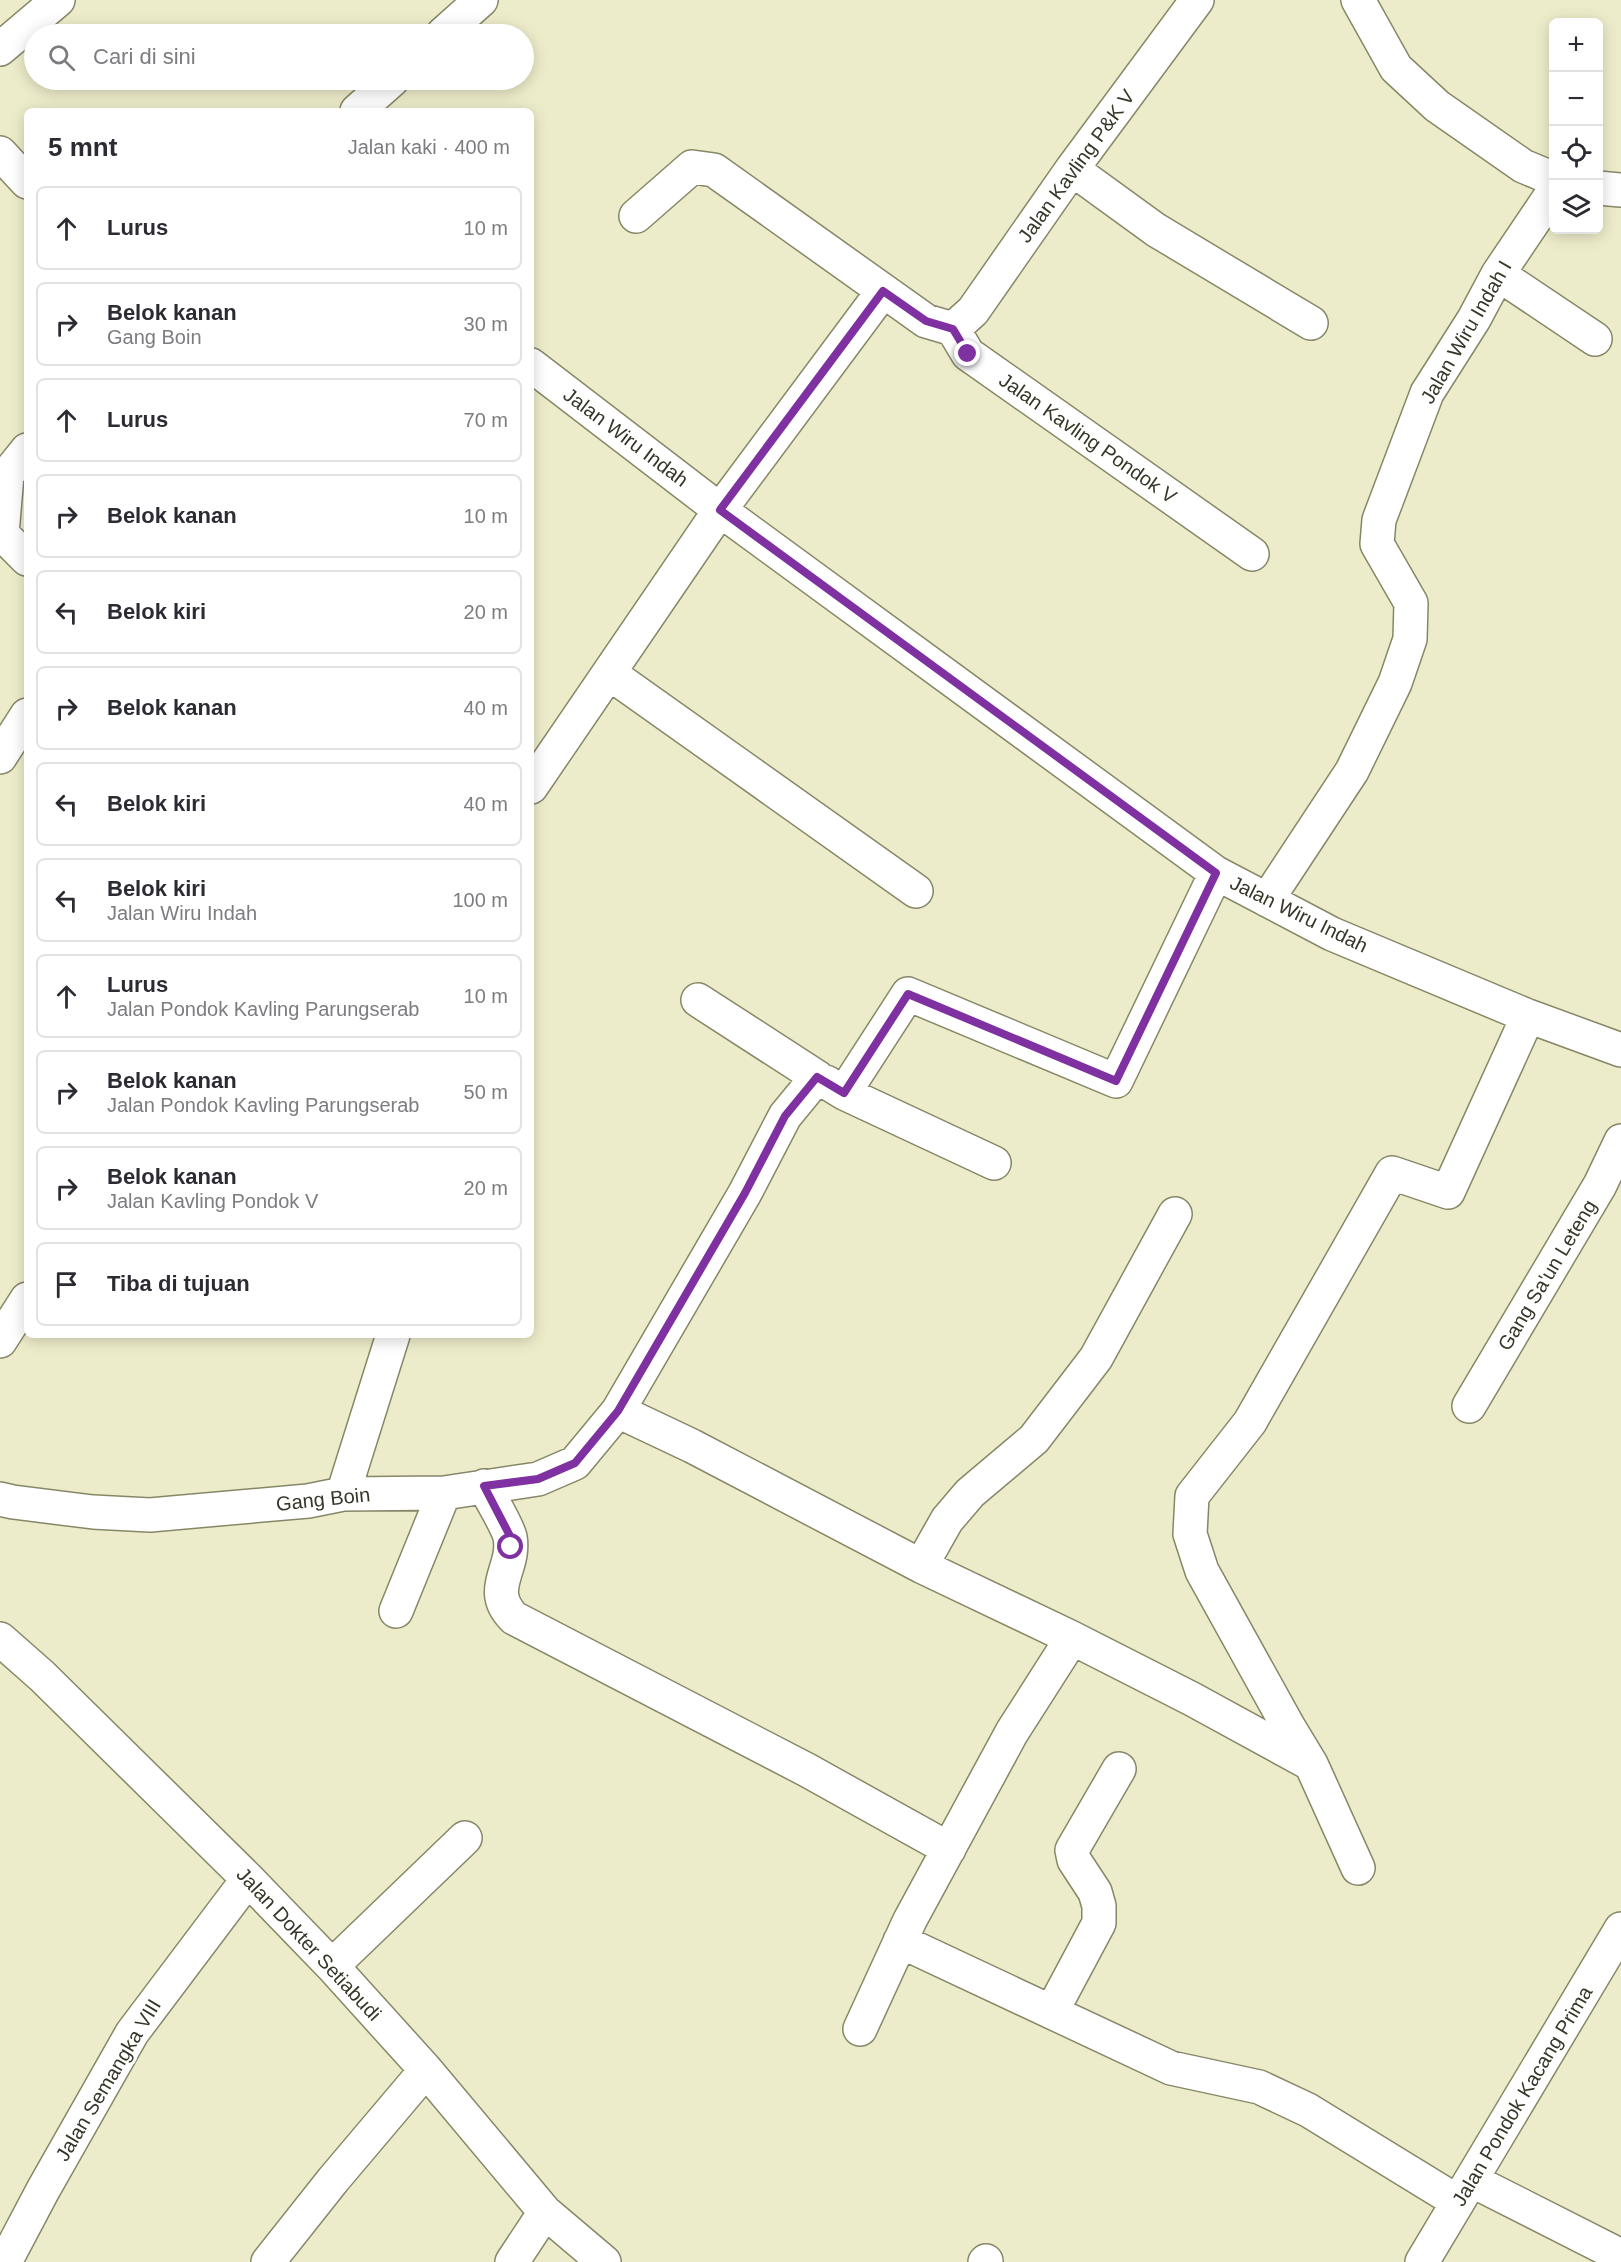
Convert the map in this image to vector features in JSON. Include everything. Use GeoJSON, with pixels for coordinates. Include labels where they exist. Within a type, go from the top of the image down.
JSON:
{"type":"FeatureCollection","features":[{"type":"Feature","properties":{"kind":"street"},"geometry":{"type":"LineString","coordinates":[[30,24],[58,0]]}},
{"type":"Feature","properties":{"kind":"street"},"geometry":{"type":"LineString","coordinates":[[453,24],[481,0]]}},
{"type":"Feature","properties":{"kind":"street","name":"Jalan Kavling P&K V"},"geometry":{"type":"LineString","coordinates":[[953,329],[973,311],[1072,169],[1197,0]]}},
{"type":"Feature","properties":{"kind":"street"},"geometry":{"type":"LineString","coordinates":[[1358,0],[1396,68],[1437,106],[1523,166],[1549,177]]}},
{"type":"Feature","properties":{"kind":"street"},"geometry":{"type":"LineString","coordinates":[[0,49],[24,29]]}},
{"type":"Feature","properties":{"kind":"street"},"geometry":{"type":"LineString","coordinates":[[360,108],[381,90]]}},
{"type":"Feature","properties":{"kind":"street"},"geometry":{"type":"LineString","coordinates":[[0,153],[24,179]]}},
{"type":"Feature","properties":{"kind":"street"},"geometry":{"type":"LineString","coordinates":[[636,216],[692,167],[714,170],[926,321],[953,329]]}},
{"type":"Feature","properties":{"kind":"street"},"geometry":{"type":"LineString","coordinates":[[1072,169],[1156,230],[1311,323]]}},
{"type":"Feature","properties":{"kind":"street"},"geometry":{"type":"LineString","coordinates":[[1603,188],[1621,190]]}},
{"type":"Feature","properties":{"kind":"street","name":"Jalan Wiru Indah I"},"geometry":{"type":"LineString","coordinates":[[1267,900],[1352,771],[1395,683],[1410,639],[1411,603],[1377,544],[1379,520],[1385,500],[1426,393],[1473,319],[1498,274],[1549,198]]}},
{"type":"Feature","properties":{"kind":"street"},"geometry":{"type":"LineString","coordinates":[[1498,274],[1594,339]]}},
{"type":"Feature","properties":{"kind":"street"},"geometry":{"type":"LineString","coordinates":[[534,783],[720,510],[883,291]]}},
{"type":"Feature","properties":{"kind":"street","name":"Jalan Kavling Pondok V"},"geometry":{"type":"LineString","coordinates":[[953,329],[968,354],[1252,554]]}},
{"type":"Feature","properties":{"kind":"street","name":"Jalan Wiru Indah"},"geometry":{"type":"LineString","coordinates":[[534,367],[720,510],[1216,873],[1332,934],[1528,1016],[1621,1050]]}},
{"type":"Feature","properties":{"kind":"street"},"geometry":{"type":"LineString","coordinates":[[12,465],[2,534],[24,556]]}},
{"type":"Feature","properties":{"kind":"street"},"geometry":{"type":"LineString","coordinates":[[609,673],[916,891]]}},
{"type":"Feature","properties":{"kind":"street"},"geometry":{"type":"LineString","coordinates":[[0,757],[24,720]]}},
{"type":"Feature","properties":{"kind":"street","name":"Gang Boin"},"geometry":{"type":"LineString","coordinates":[[0,1499],[93,1512],[150,1515],[308,1501],[343,1494],[444,1493],[538,1479],[575,1463],[618,1411],[745,1193],[785,1116],[831,1085],[908,994],[1116,1081],[1216,873]]}},
{"type":"Feature","properties":{"kind":"street"},"geometry":{"type":"LineString","coordinates":[[698,1000],[831,1085],[994,1163]]}},
{"type":"Feature","properties":{"kind":"street"},"geometry":{"type":"LineString","coordinates":[[1358,1868],[1311,1764],[1202,1571],[1190,1534],[1192,1496],[1250,1422],[1392,1173],[1448,1192],[1528,1016]]}},
{"type":"Feature","properties":{"kind":"street","name":"Gang Sa'un Leteng"},"geometry":{"type":"LineString","coordinates":[[1469,1406],[1600,1185],[1621,1141]]}},
{"type":"Feature","properties":{"kind":"street"},"geometry":{"type":"LineString","coordinates":[[921,1566],[947,1520],[970,1493],[1034,1439],[1096,1358],[1174,1214]]}},
{"type":"Feature","properties":{"kind":"street"},"geometry":{"type":"LineString","coordinates":[[0,1341],[24,1304]]}},
{"type":"Feature","properties":{"kind":"street"},"geometry":{"type":"LineString","coordinates":[[343,1494],[392,1338]]}},
{"type":"Feature","properties":{"kind":"street"},"geometry":{"type":"LineString","coordinates":[[618,1411],[692,1446],[921,1566],[1072,1638],[1192,1699],[1311,1764]]}},
{"type":"Feature","properties":{"kind":"street"},"geometry":{"type":"LineString","coordinates":[[484,1486],[509,1534],[511,1547],[501,1592],[504,1608],[514,1618],[807,1770],[949,1849]]}},
{"type":"Feature","properties":{"kind":"street"},"geometry":{"type":"LineString","coordinates":[[396,1611],[444,1493]]}},
{"type":"Feature","properties":{"kind":"street","name":"Jalan Dokter Setiabudi"},"geometry":{"type":"LineString","coordinates":[[0,1638],[42,1676],[248,1879],[332,1966],[426,2070],[545,2212],[604,2262]]}},
{"type":"Feature","properties":{"kind":"street"},"geometry":{"type":"LineString","coordinates":[[860,2028],[900,1941],[1012,1732],[1072,1638]]}},
{"type":"Feature","properties":{"kind":"street"},"geometry":{"type":"LineString","coordinates":[[1052,2012],[1099,1923],[1099,1906],[1095,1892],[1074,1860],[1072,1850],[1119,1769]]}},
{"type":"Feature","properties":{"kind":"street"},"geometry":{"type":"LineString","coordinates":[[332,1966],[465,1838]]}},
{"type":"Feature","properties":{"kind":"street","name":"Jalan Semangka VIII"},"geometry":{"type":"LineString","coordinates":[[4,2258],[132,2033],[248,1879]]}},
{"type":"Feature","properties":{"kind":"street","name":"Jalan Pondok Kacang Prima"},"geometry":{"type":"LineString","coordinates":[[1422,2262],[1621,1929]]}},
{"type":"Feature","properties":{"kind":"street"},"geometry":{"type":"LineString","coordinates":[[900,1941],[1171,2068],[1259,2087],[1464,2191],[1621,2256]]}},
{"type":"Feature","properties":{"kind":"street"},"geometry":{"type":"LineString","coordinates":[[268,2262],[333,2180],[426,2070]]}},
{"type":"Feature","properties":{"kind":"street"},"geometry":{"type":"LineString","coordinates":[[512,2262],[545,2212]]}},
{"type":"Feature","properties":{"kind":"route"},"geometry":{"type":"LineString","coordinates":[[511,1547],[509,1534],[484,1486],[538,1479],[575,1463],[618,1411],[745,1193],[785,1116],[817,1077],[844,1093],[908,994],[1116,1081],[1216,873],[720,510],[883,291],[926,321],[953,329],[968,354]]}}]}
